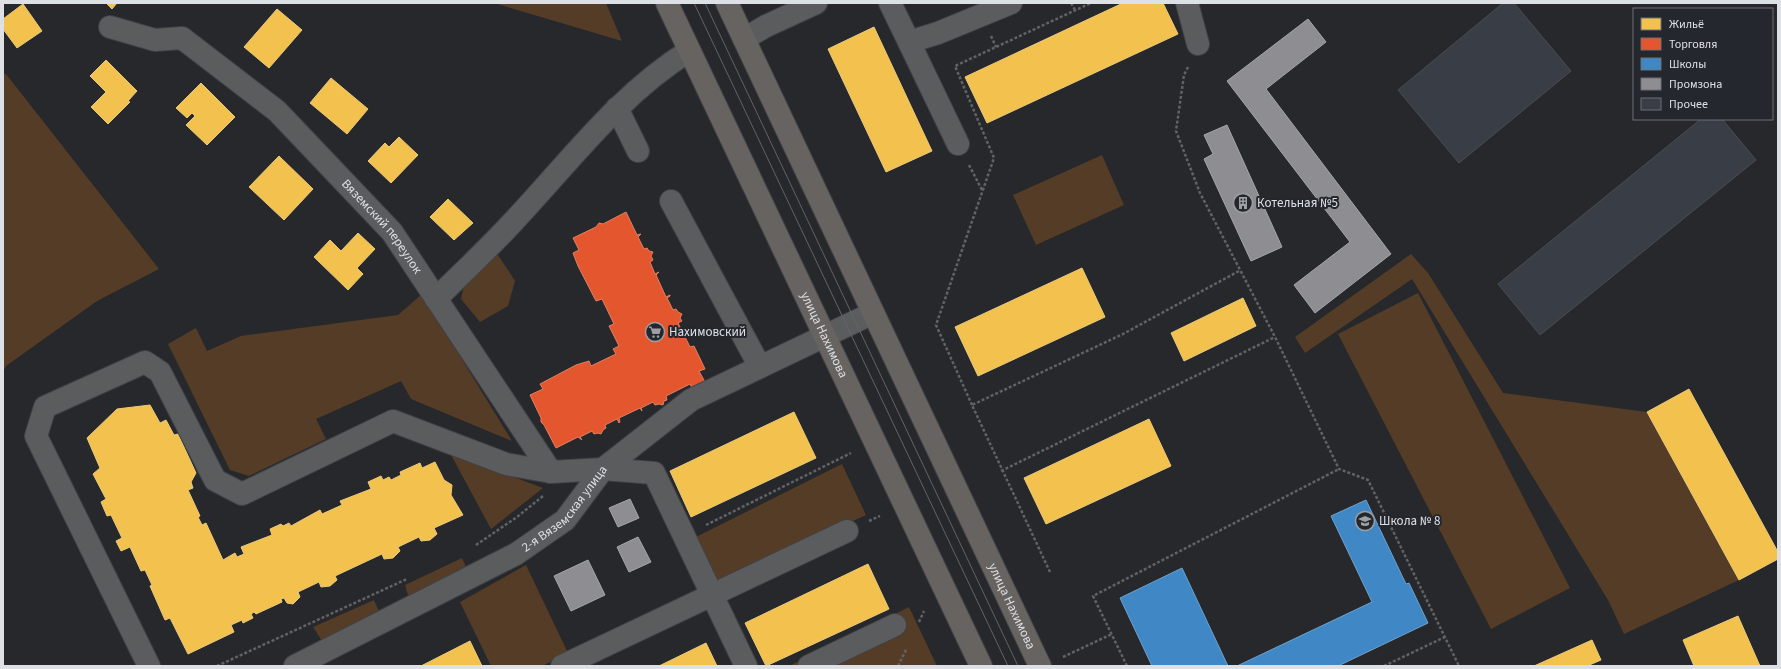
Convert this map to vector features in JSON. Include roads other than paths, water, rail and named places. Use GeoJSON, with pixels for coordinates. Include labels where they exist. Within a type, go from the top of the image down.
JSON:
{"type":"FeatureCollection","features":[{"type":"Feature","properties":{"kind":"main road","name":"улица Нахимова"},"geometry":{"type":"LineString","coordinates":[[666,3],[981,666]]}},
{"type":"Feature","properties":{"kind":"main road","name":"улица Нахимова"},"geometry":{"type":"LineString","coordinates":[[727,3],[1040,666]]}},
{"type":"Feature","properties":{"kind":"street"},"geometry":{"type":"LineString","coordinates":[[744,39],[766,26],[816,3]]}},
{"type":"Feature","properties":{"kind":"street"},"geometry":{"type":"LineString","coordinates":[[890,3],[958,144]]}},
{"type":"Feature","properties":{"kind":"street"},"geometry":{"type":"LineString","coordinates":[[909,42],[938,33],[1010,3]]}},
{"type":"Feature","properties":{"kind":"street"},"geometry":{"type":"LineString","coordinates":[[1187,3],[1198,44]]}},
{"type":"Feature","properties":{"kind":"street","name":"Вяземский переулок"},"geometry":{"type":"LineString","coordinates":[[110,27],[155,40],[182,38],[276,111],[392,232],[551,472]]}},
{"type":"Feature","properties":{"kind":"street"},"geometry":{"type":"LineString","coordinates":[[436,299],[512,224],[618,108],[667,65],[690,51]]}},
{"type":"Feature","properties":{"kind":"street"},"geometry":{"type":"LineString","coordinates":[[618,108],[638,151]]}},
{"type":"Feature","properties":{"kind":"street"},"geometry":{"type":"LineString","coordinates":[[671,201],[760,367]]}},
{"type":"Feature","properties":{"kind":"street","name":"2-я Вяземская улица"},"geometry":{"type":"LineString","coordinates":[[295,666],[516,554],[565,520],[603,469],[691,400],[873,313]]}},
{"type":"Feature","properties":{"kind":"street"},"geometry":{"type":"LineString","coordinates":[[149,666],[36,436],[45,407],[145,362],[160,372],[214,480],[242,494],[393,421],[506,464],[551,472],[603,469],[654,473],[746,666]]}},
{"type":"Feature","properties":{"kind":"street"},"geometry":{"type":"LineString","coordinates":[[562,666],[847,531]]}},
{"type":"Feature","properties":{"kind":"street"},"geometry":{"type":"LineString","coordinates":[[809,666],[894,625]]}},
{"type":"Feature","properties":{"kind":"tram line"},"geometry":{"type":"LineString","coordinates":[[694,3],[1008,666]]}},
{"type":"Feature","properties":{"kind":"tram line"},"geometry":{"type":"LineString","coordinates":[[705,3],[1018,666]]}},
{"type":"Feature","properties":{"kind":"place","name":"Котельная №5"},"geometry":{"type":"Point","coordinates":[1243,203]}},
{"type":"Feature","properties":{"kind":"place","name":"Нахимовский"},"geometry":{"type":"Point","coordinates":[655,332]}},
{"type":"Feature","properties":{"kind":"place","name":"Школа № 8"},"geometry":{"type":"Point","coordinates":[1365,521]}}]}
